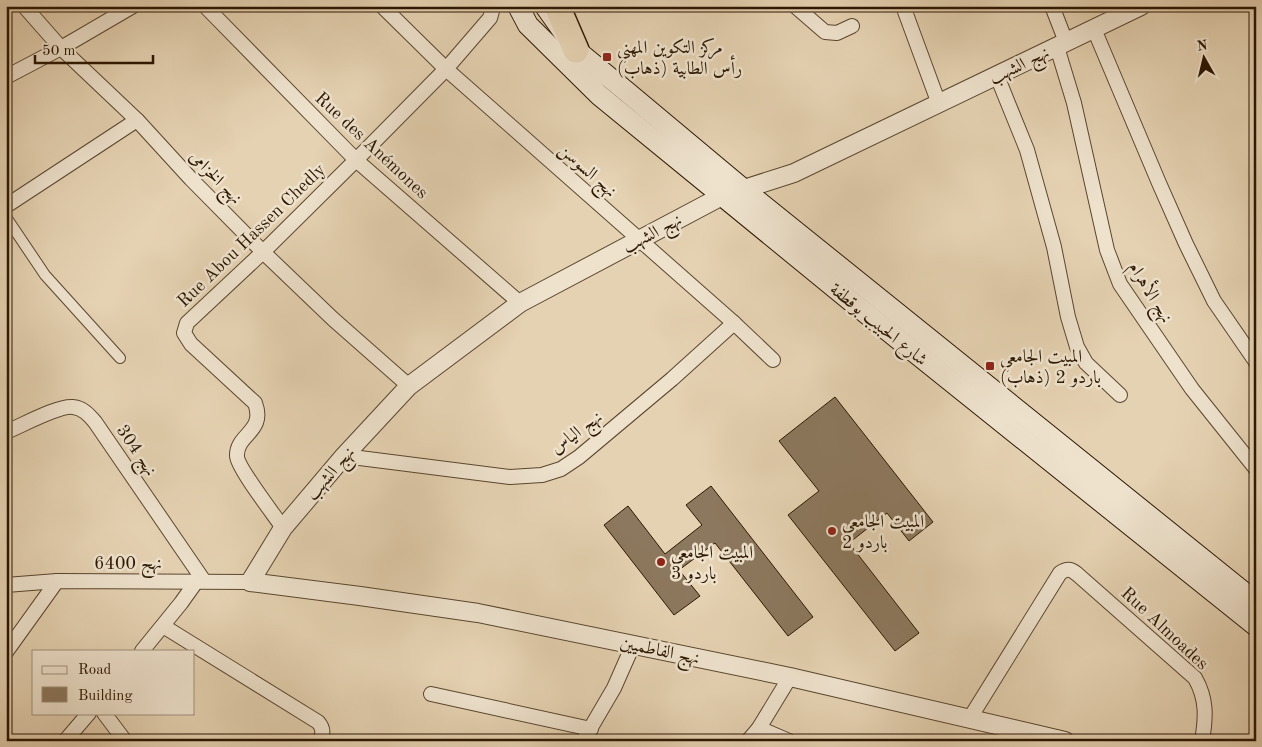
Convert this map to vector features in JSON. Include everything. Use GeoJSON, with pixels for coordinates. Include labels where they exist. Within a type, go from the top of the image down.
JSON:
{"type":"FeatureCollection","features":[{"type":"Feature","properties":{"kind":"highway"},"geometry":{"type":"LineString","coordinates":[[557,6],[576,50]]}},
{"type":"Feature","properties":{"kind":"main road","name":"شارع الحبيب بوقطفة"},"geometry":{"type":"LineString","coordinates":[[518,6],[528,25],[599,95],[857,306],[1256,626]]}},
{"type":"Feature","properties":{"kind":"main road","name":"شارع الحبيب بوقطفة"},"geometry":{"type":"LineString","coordinates":[[545,6],[576,50],[743,189],[1256,602]]}},
{"type":"Feature","properties":{"kind":"street","name":"نهج الخزامى"},"geometry":{"type":"LineString","coordinates":[[24,6],[61,48],[137,120],[191,179],[263,252],[409,386]]}},
{"type":"Feature","properties":{"kind":"street"},"geometry":{"type":"LineString","coordinates":[[6,77],[61,48],[133,6]]}},
{"type":"Feature","properties":{"kind":"street","name":"Rue des Anémones"},"geometry":{"type":"LineString","coordinates":[[205,6],[356,160],[520,302]]}},
{"type":"Feature","properties":{"kind":"street","name":"نهج السوسن"},"geometry":{"type":"LineString","coordinates":[[382,6],[446,69],[734,323],[773,360]]}},
{"type":"Feature","properties":{"kind":"street","name":"Rue Abou Hassen Chedly"},"geometry":{"type":"LineString","coordinates":[[283,528],[243,470],[237,457],[239,447],[257,424],[258,413],[255,404],[191,344],[184,334],[186,323],[263,252],[446,69],[490,18],[491,6]]}},
{"type":"Feature","properties":{"kind":"street"},"geometry":{"type":"LineString","coordinates":[[795,6],[825,32],[837,33],[852,26]]}},
{"type":"Feature","properties":{"kind":"street"},"geometry":{"type":"LineString","coordinates":[[904,6],[939,104]]}},
{"type":"Feature","properties":{"kind":"street","name":"نهج الأهرام"},"geometry":{"type":"LineString","coordinates":[[1052,6],[1107,250],[1120,284],[1192,389],[1256,470]]}},
{"type":"Feature","properties":{"kind":"street","name":"نهج الشهب"},"geometry":{"type":"LineString","coordinates":[[250,582],[283,528],[344,456],[409,386],[520,302],[722,196],[794,174],[1141,6]]}},
{"type":"Feature","properties":{"kind":"street"},"geometry":{"type":"LineString","coordinates":[[1094,29],[1186,244],[1214,301],[1256,362]]}},
{"type":"Feature","properties":{"kind":"street"},"geometry":{"type":"LineString","coordinates":[[997,76],[1028,150],[1054,247],[1068,317],[1077,347],[1086,363],[1120,395]]}},
{"type":"Feature","properties":{"kind":"street"},"geometry":{"type":"LineString","coordinates":[[6,206],[137,120]]}},
{"type":"Feature","properties":{"kind":"street"},"geometry":{"type":"LineString","coordinates":[[6,216],[45,275],[120,358]]}},
{"type":"Feature","properties":{"kind":"street","name":"نهج الياس"},"geometry":{"type":"LineString","coordinates":[[344,456],[510,477],[542,475],[561,468],[579,457],[672,379],[734,323]]}},
{"type":"Feature","properties":{"kind":"street","name":"نهج 304"},"geometry":{"type":"LineString","coordinates":[[6,432],[59,409],[72,407],[85,411],[95,422],[200,581]]}},
{"type":"Feature","properties":{"kind":"street","name":"Rue Almoades"},"geometry":{"type":"LineString","coordinates":[[970,718],[1060,573],[1070,569],[1195,678],[1202,690],[1204,702],[1205,723],[1202,741]]}},
{"type":"Feature","properties":{"kind":"street"},"geometry":{"type":"LineString","coordinates":[[6,652],[57,581]]}},
{"type":"Feature","properties":{"kind":"street","name":"نهج 6400"},"geometry":{"type":"LineString","coordinates":[[6,586],[57,581],[250,582]]}},
{"type":"Feature","properties":{"kind":"street"},"geometry":{"type":"LineString","coordinates":[[143,650],[200,581]]}},
{"type":"Feature","properties":{"kind":"street","name":"نهج الفاطميين"},"geometry":{"type":"LineString","coordinates":[[250,582],[478,613],[790,677],[1065,741]]}},
{"type":"Feature","properties":{"kind":"street"},"geometry":{"type":"LineString","coordinates":[[163,626],[318,722],[323,727],[320,741]]}},
{"type":"Feature","properties":{"kind":"street"},"geometry":{"type":"LineString","coordinates":[[431,694],[587,735],[614,688],[633,645]]}},
{"type":"Feature","properties":{"kind":"street"},"geometry":{"type":"LineString","coordinates":[[748,741],[759,728],[790,677]]}},
{"type":"Feature","properties":{"kind":"street"},"geometry":{"type":"LineString","coordinates":[[65,741],[88,714]]}},
{"type":"Feature","properties":{"kind":"street"},"geometry":{"type":"LineString","coordinates":[[105,714],[125,741]]}},
{"type":"Feature","properties":{"kind":"street"},"geometry":{"type":"LineString","coordinates":[[759,728],[789,741]]}},
{"type":"Feature","properties":{"kind":"building","name":"المبيت الجامعي باردو 2"},"geometry":{"type":"Polygon","coordinates":[[[835,397],[933,522],[909,541],[887,513],[849,543],[919,633],[895,651],[788,515],[819,491],[779,441],[835,397]]]}},
{"type":"Feature","properties":{"kind":"building","name":"المبيت الجامعي باردو 3"},"geometry":{"type":"Polygon","coordinates":[[[711,486],[813,617],[788,636],[715,543],[679,570],[700,596],[674,615],[604,525],[628,506],[665,554],[702,525],[686,505],[711,486]]]}},
{"type":"Feature","properties":{"kind":"place","name":"مركز التكوين المهني رأس الطابية (ذهاب)"},"geometry":{"type":"Point","coordinates":[607,57]}},
{"type":"Feature","properties":{"kind":"place","name":"المبيت الجامعي باردو 2 (ذهاب)"},"geometry":{"type":"Point","coordinates":[990,366]}},
{"type":"Feature","properties":{"kind":"place","name":"المبيت الجامعي باردو 2"},"geometry":{"type":"Point","coordinates":[832,531]}},
{"type":"Feature","properties":{"kind":"place","name":"المبيت الجامعي باردو 3"},"geometry":{"type":"Point","coordinates":[661,562]}}]}
